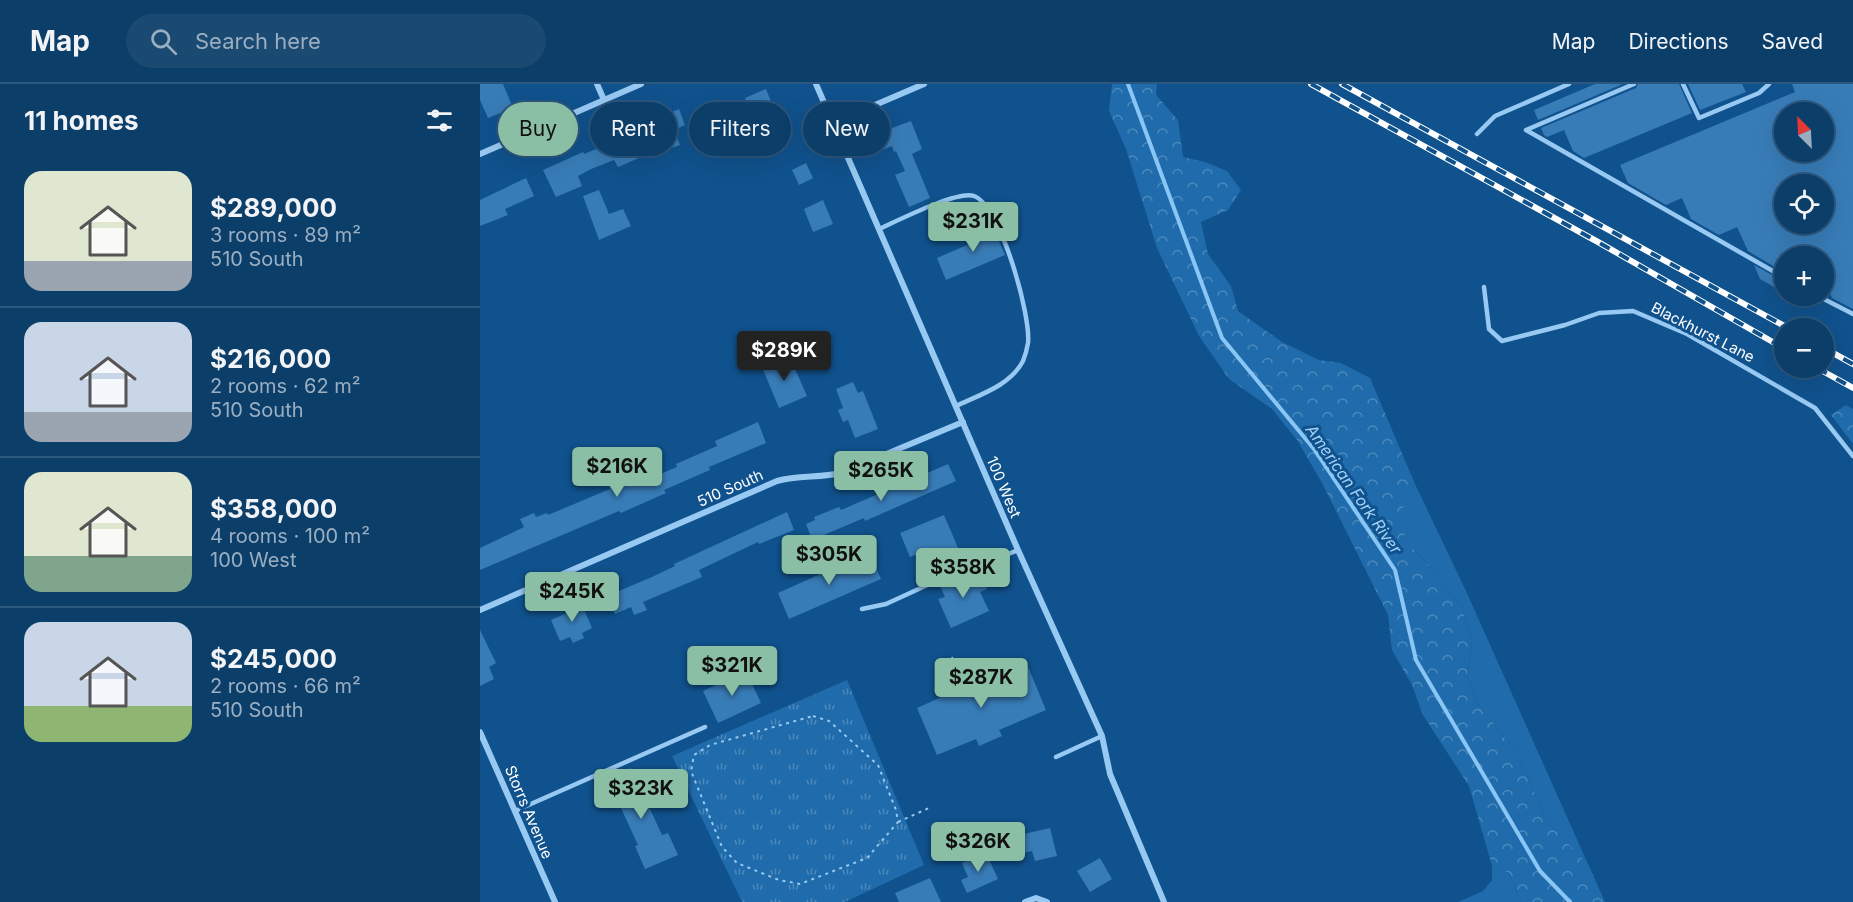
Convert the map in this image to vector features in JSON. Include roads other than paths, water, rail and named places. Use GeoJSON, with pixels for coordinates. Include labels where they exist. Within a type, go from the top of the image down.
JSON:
{"type":"FeatureCollection","features":[{"type":"Feature","properties":{"kind":"street"},"geometry":{"type":"LineString","coordinates":[[597,84],[604,100]]}},
{"type":"Feature","properties":{"kind":"street"},"geometry":{"type":"LineString","coordinates":[[480,154],[641,84]]}},
{"type":"Feature","properties":{"kind":"street","name":"100 West"},"geometry":{"type":"LineString","coordinates":[[816,84],[824,102]]}},
{"type":"Feature","properties":{"kind":"street"},"geometry":{"type":"LineString","coordinates":[[882,102],[924,84]]}},
{"type":"Feature","properties":{"kind":"street","name":"100 West"},"geometry":{"type":"LineString","coordinates":[[847,156],[1018,550],[1102,736],[1110,774],[1164,902]]}},
{"type":"Feature","properties":{"kind":"street","name":"510 South"},"geometry":{"type":"LineString","coordinates":[[480,610],[777,481],[792,476],[841,474],[963,422]]}},
{"type":"Feature","properties":{"kind":"street","name":"Storrs Avenue"},"geometry":{"type":"LineString","coordinates":[[480,732],[554,902]]}},
{"type":"Feature","properties":{"kind":"street"},"geometry":{"type":"LineString","coordinates":[[1025,902],[1036,898],[1044,900]]}},
{"type":"Feature","properties":{"kind":"lane"},"geometry":{"type":"LineString","coordinates":[[1477,134],[1495,116],[1569,84]]}},
{"type":"Feature","properties":{"kind":"lane"},"geometry":{"type":"LineString","coordinates":[[1634,84],[1526,130],[1774,272]]}},
{"type":"Feature","properties":{"kind":"lane"},"geometry":{"type":"LineString","coordinates":[[1683,84],[1699,118],[1759,93],[1769,84]]}},
{"type":"Feature","properties":{"kind":"lane"},"geometry":{"type":"LineString","coordinates":[[879,229],[949,199],[973,196],[992,214],[1009,253],[1026,320],[1028,343],[1023,361],[1012,377],[956,406]]}},
{"type":"Feature","properties":{"kind":"lane","name":"Blackhurst Lane"},"geometry":{"type":"LineString","coordinates":[[1484,287],[1489,329],[1502,341],[1565,325],[1599,313],[1633,311],[1687,334],[1815,408],[1853,456]]}},
{"type":"Feature","properties":{"kind":"lane"},"geometry":{"type":"LineString","coordinates":[[1834,304],[1853,314]]}},
{"type":"Feature","properties":{"kind":"lane"},"geometry":{"type":"LineString","coordinates":[[862,609],[886,604],[957,571],[979,566],[1018,550]]}},
{"type":"Feature","properties":{"kind":"lane"},"geometry":{"type":"LineString","coordinates":[[514,811],[705,727]]}},
{"type":"Feature","properties":{"kind":"lane"},"geometry":{"type":"LineString","coordinates":[[1056,757],[1102,736]]}},
{"type":"Feature","properties":{"kind":"waterway","name":"American Fork River"},"geometry":{"type":"LineString","coordinates":[[1128,84],[1222,338],[1314,449],[1395,570],[1416,660],[1540,871],[1570,902]]}},
{"type":"Feature","properties":{"kind":"railway"},"geometry":{"type":"LineString","coordinates":[[1311,84],[1598,242],[1774,343]]}},
{"type":"Feature","properties":{"kind":"railway"},"geometry":{"type":"LineString","coordinates":[[1342,84],[1774,320]]}},
{"type":"Feature","properties":{"kind":"railway"},"geometry":{"type":"LineString","coordinates":[[1834,354],[1853,364]]}},
{"type":"Feature","properties":{"kind":"railway"},"geometry":{"type":"LineString","coordinates":[[1834,377],[1853,388]]}}]}
